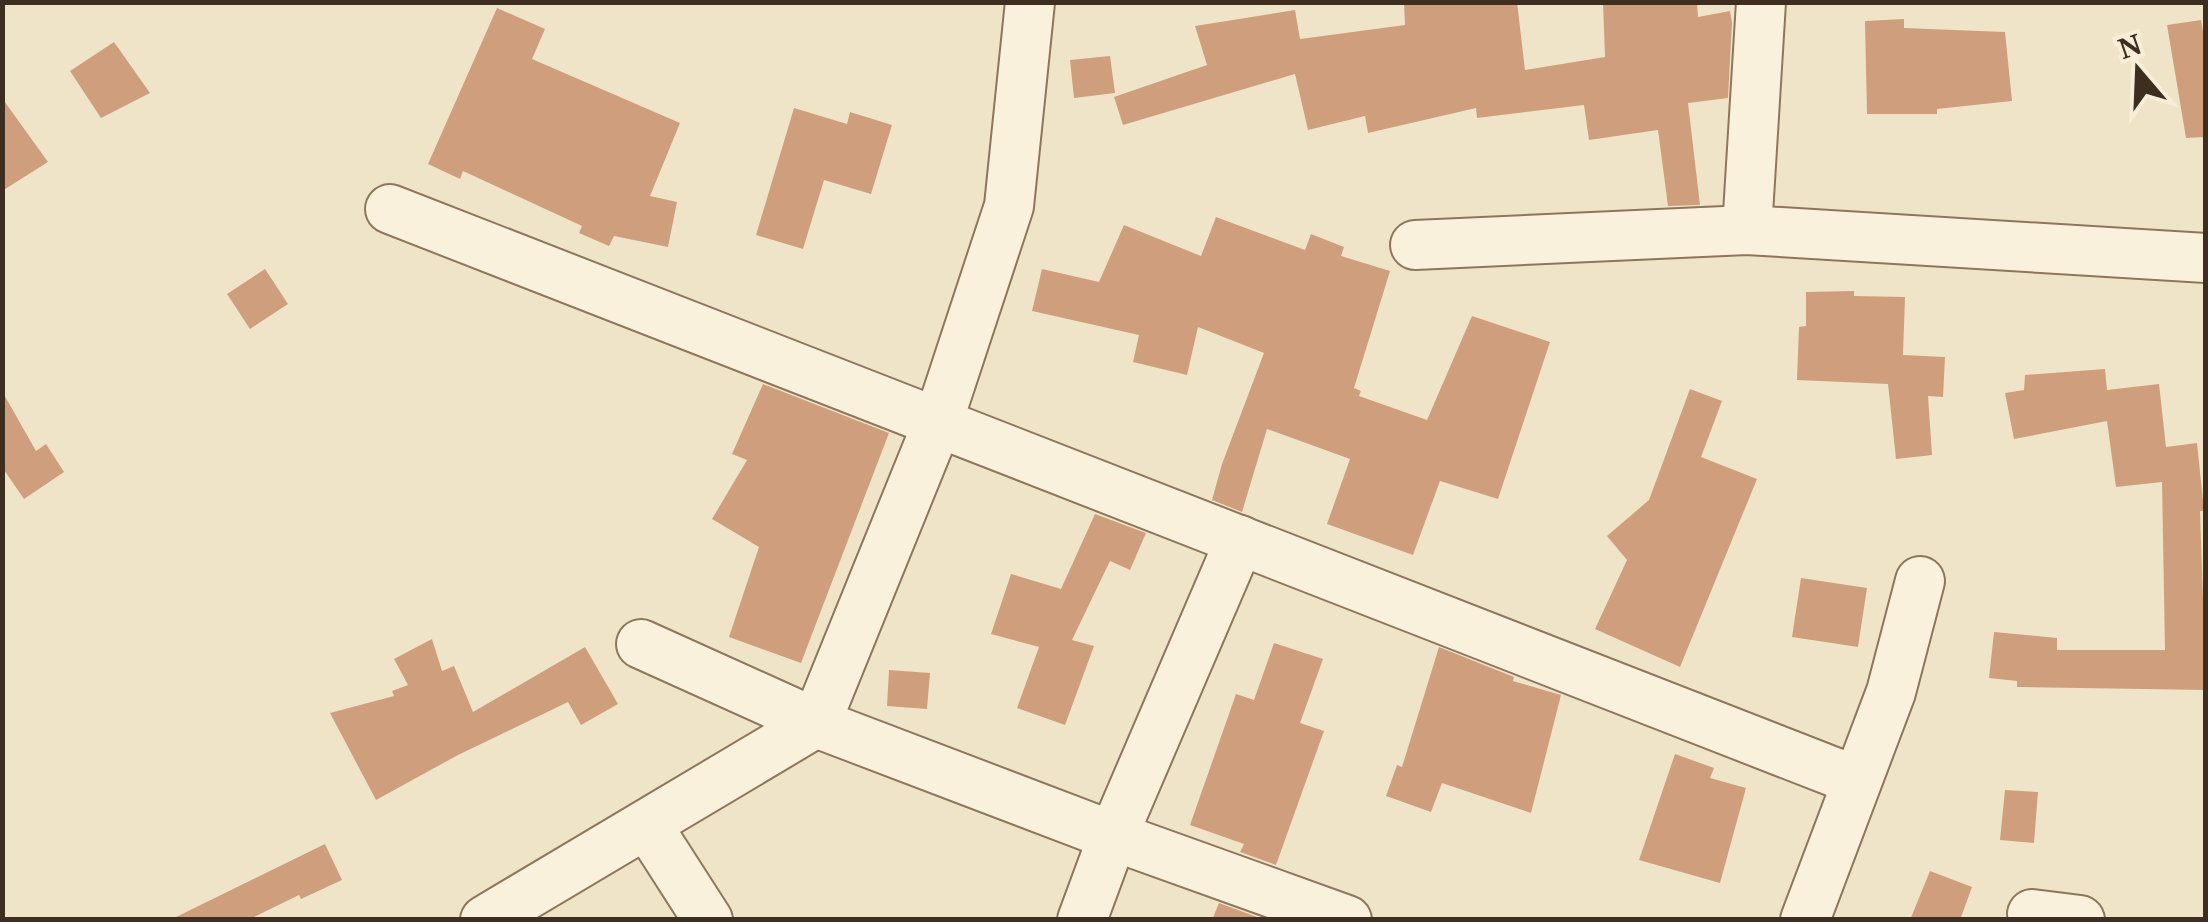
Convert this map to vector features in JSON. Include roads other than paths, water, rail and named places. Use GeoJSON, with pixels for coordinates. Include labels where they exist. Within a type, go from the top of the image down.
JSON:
{"type":"FeatureCollection","features":[{"type":"Feature","properties":{"kind":"street"},"geometry":{"type":"LineString","coordinates":[[485,920],[816,723],[938,422],[1009,206],[1030,2]]}},
{"type":"Feature","properties":{"kind":"street"},"geometry":{"type":"LineString","coordinates":[[1747,230],[1761,2]]}},
{"type":"Feature","properties":{"kind":"street"},"geometry":{"type":"LineString","coordinates":[[390,209],[1857,781]]}},
{"type":"Feature","properties":{"kind":"street"},"geometry":{"type":"LineString","coordinates":[[1414,246],[1747,230],[2206,258]]}},
{"type":"Feature","properties":{"kind":"street"},"geometry":{"type":"LineString","coordinates":[[1082,920],[1113,836],[1240,540]]}},
{"type":"Feature","properties":{"kind":"street"},"geometry":{"type":"LineString","coordinates":[[1805,920],[1891,692],[1920,581]]}},
{"type":"Feature","properties":{"kind":"street"},"geometry":{"type":"LineString","coordinates":[[640,644],[816,723],[1347,920]]}},
{"type":"Feature","properties":{"kind":"street"},"geometry":{"type":"LineString","coordinates":[[647,825],[708,920]]}},
{"type":"Feature","properties":{"kind":"street"},"geometry":{"type":"LineString","coordinates":[[2032,914],[2080,920]]}}]}
